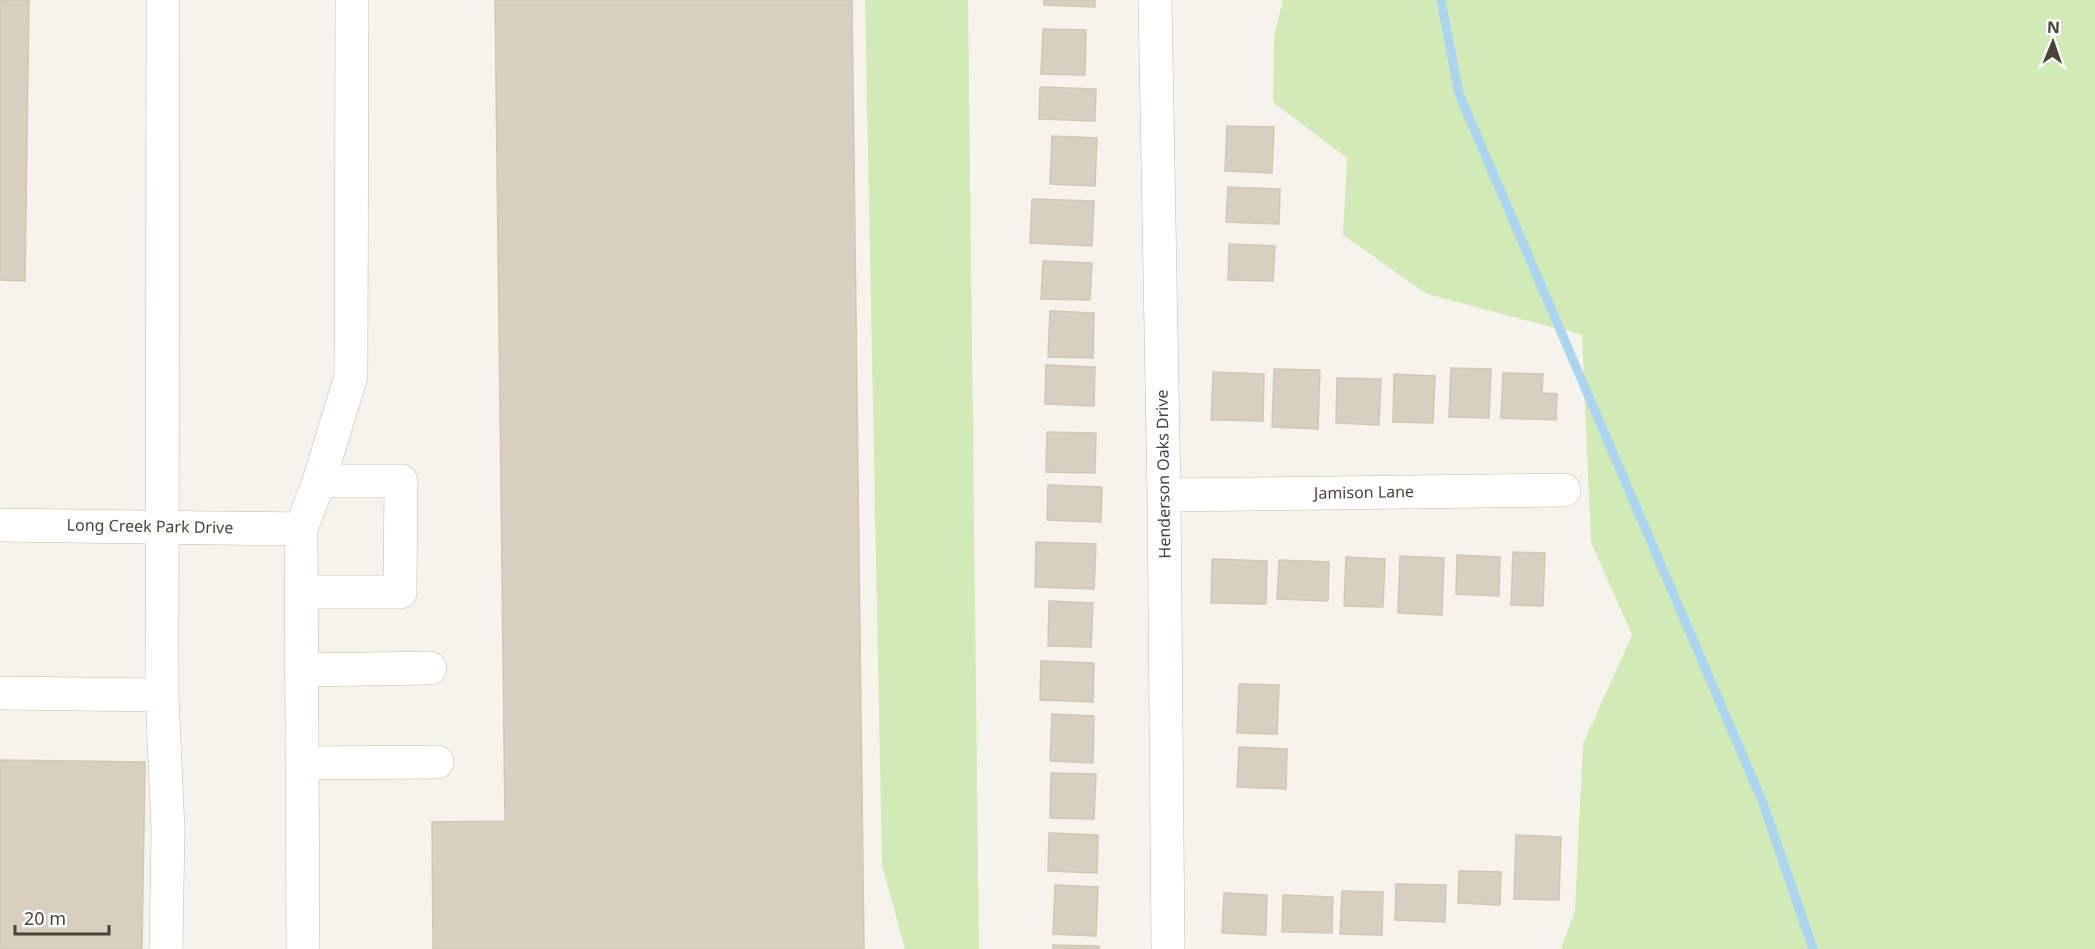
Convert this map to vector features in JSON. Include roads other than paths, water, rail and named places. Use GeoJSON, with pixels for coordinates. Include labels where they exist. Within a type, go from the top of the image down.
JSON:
{"type":"FeatureCollection","features":[{"type":"Feature","properties":{"kind":"street"},"geometry":{"type":"LineString","coordinates":[[162,0],[162,695],[168,830],[166,949]]}},
{"type":"Feature","properties":{"kind":"street"},"geometry":{"type":"LineString","coordinates":[[303,949],[301,528],[319,481],[351,376],[352,0]]}},
{"type":"Feature","properties":{"kind":"street","name":"Henderson Oaks Drive"},"geometry":{"type":"LineString","coordinates":[[1155,0],[1164,495],[1168,949]]}},
{"type":"Feature","properties":{"kind":"street"},"geometry":{"type":"LineString","coordinates":[[302,592],[400,592],[401,481],[319,481]]}},
{"type":"Feature","properties":{"kind":"street","name":"Jamison Lane"},"geometry":{"type":"LineString","coordinates":[[1164,495],[1564,490]]}},
{"type":"Feature","properties":{"kind":"street","name":"Long Creek Park Drive"},"geometry":{"type":"LineString","coordinates":[[0,525],[301,528]]}},
{"type":"Feature","properties":{"kind":"street"},"geometry":{"type":"LineString","coordinates":[[301,670],[430,668]]}},
{"type":"Feature","properties":{"kind":"street"},"geometry":{"type":"LineString","coordinates":[[0,693],[162,695]]}},
{"type":"Feature","properties":{"kind":"street"},"geometry":{"type":"LineString","coordinates":[[302,763],[437,762]]}},
{"type":"Feature","properties":{"kind":"waterway"},"geometry":{"type":"LineString","coordinates":[[1441,0],[1459,94],[1763,803],[1813,949]]}}]}
